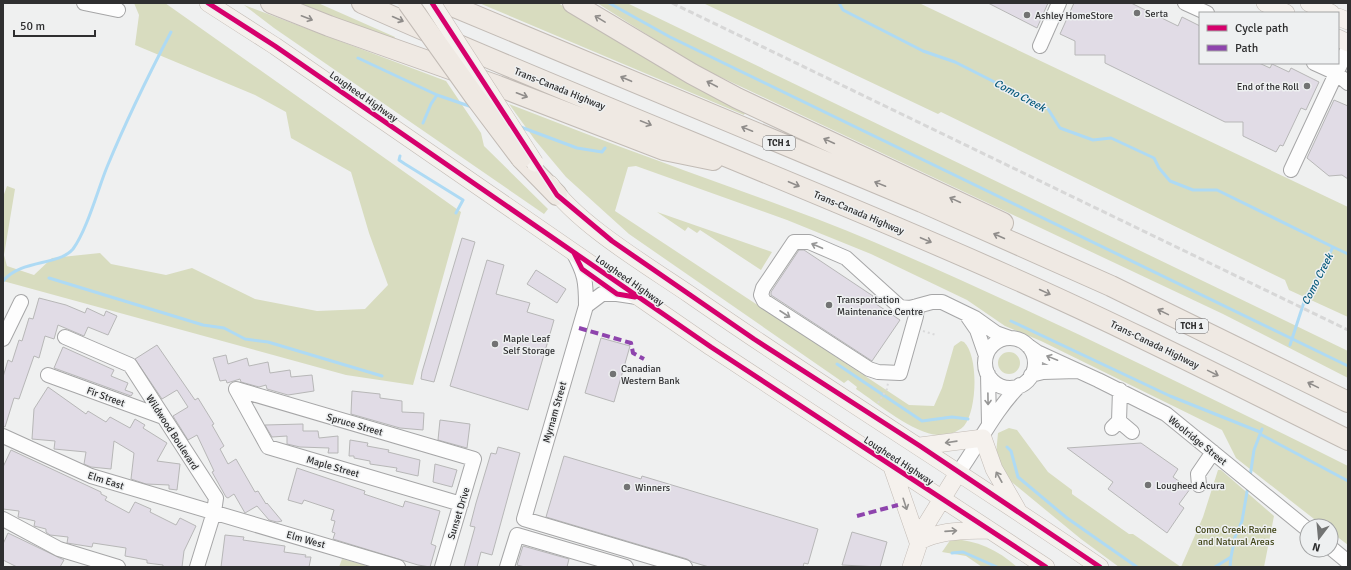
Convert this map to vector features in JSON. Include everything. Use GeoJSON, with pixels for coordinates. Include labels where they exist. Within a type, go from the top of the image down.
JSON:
{"type":"FeatureCollection","features":[{"type":"Feature","properties":{"kind":"highway"},"geometry":{"type":"LineString","coordinates":[[271,3],[329,26],[498,86],[664,150],[758,168]]}},
{"type":"Feature","properties":{"kind":"highway","name":"Trans-Canada Highway"},"geometry":{"type":"LineString","coordinates":[[362,3],[485,58],[758,168],[1007,275],[1120,326],[1348,440]]}},
{"type":"Feature","properties":{"kind":"highway"},"geometry":{"type":"LineString","coordinates":[[408,3],[484,109],[557,195]]}},
{"type":"Feature","properties":{"kind":"highway","name":"TCH 1"},"geometry":{"type":"LineString","coordinates":[[445,3],[922,202],[1111,286],[1348,402]]}},
{"type":"Feature","properties":{"kind":"highway"},"geometry":{"type":"LineString","coordinates":[[573,3],[692,74],[737,98],[1054,247],[1111,286]]}},
{"type":"Feature","properties":{"kind":"main road","name":"Lougheed Highway"},"geometry":{"type":"LineString","coordinates":[[208,3],[275,46],[638,297],[987,530],[1046,567]]}},
{"type":"Feature","properties":{"kind":"main road"},"geometry":{"type":"LineString","coordinates":[[432,3],[528,160]]}},
{"type":"Feature","properties":{"kind":"main road"},"geometry":{"type":"LineString","coordinates":[[1264,3],[1284,12]]}},
{"type":"Feature","properties":{"kind":"main road"},"geometry":{"type":"LineString","coordinates":[[1309,3],[1329,12]]}},
{"type":"Feature","properties":{"kind":"main road"},"geometry":{"type":"LineString","coordinates":[[1339,16],[1348,21]]}},
{"type":"Feature","properties":{"kind":"main road"},"geometry":{"type":"LineString","coordinates":[[1339,38],[1348,43]]}},
{"type":"Feature","properties":{"kind":"main road"},"geometry":{"type":"LineString","coordinates":[[557,195],[612,241],[754,340],[920,446],[958,473],[1018,511],[1100,567]]}},
{"type":"Feature","properties":{"kind":"main road"},"geometry":{"type":"LineString","coordinates":[[920,446],[986,430],[994,469],[1018,511]]}},
{"type":"Feature","properties":{"kind":"main road"},"geometry":{"type":"LineString","coordinates":[[892,467],[918,542]]}},
{"type":"Feature","properties":{"kind":"main road"},"geometry":{"type":"LineString","coordinates":[[911,567],[918,542],[930,515],[958,473]]}},
{"type":"Feature","properties":{"kind":"main road"},"geometry":{"type":"LineString","coordinates":[[918,542],[929,536],[945,531],[987,530]]}},
{"type":"Feature","properties":{"kind":"street"},"geometry":{"type":"LineString","coordinates":[[84,3],[118,10]]}},
{"type":"Feature","properties":{"kind":"street"},"geometry":{"type":"LineString","coordinates":[[1040,46],[1059,3]]}},
{"type":"Feature","properties":{"kind":"street"},"geometry":{"type":"LineString","coordinates":[[1185,3],[1205,12]]}},
{"type":"Feature","properties":{"kind":"street"},"geometry":{"type":"LineString","coordinates":[[1292,170],[1348,48]]}},
{"type":"Feature","properties":{"kind":"street"},"geometry":{"type":"LineString","coordinates":[[1316,64],[1336,73],[1348,83]]}},
{"type":"Feature","properties":{"kind":"street"},"geometry":{"type":"LineString","coordinates":[[917,306],[916,316],[900,373],[878,372],[869,369],[764,301],[761,296],[764,288],[794,242],[809,242],[852,262],[897,305],[910,308],[917,306],[938,301],[965,313],[996,333],[1027,344],[1034,359],[1031,375],[1020,385],[986,430],[958,473]]}},
{"type":"Feature","properties":{"kind":"street","name":"Myrnam Street"},"geometry":{"type":"LineString","coordinates":[[573,252],[586,280],[586,306],[524,519],[685,567]]}},
{"type":"Feature","properties":{"kind":"street"},"geometry":{"type":"LineString","coordinates":[[586,306],[602,294],[617,294],[638,297]]}},
{"type":"Feature","properties":{"kind":"street"},"geometry":{"type":"LineString","coordinates":[[3,339],[21,302]]}},
{"type":"Feature","properties":{"kind":"street"},"geometry":{"type":"LineString","coordinates":[[965,313],[977,330],[986,356],[986,368],[992,380],[1005,387],[1020,385]]}},
{"type":"Feature","properties":{"kind":"street","name":"Wildwood Boulevard"},"geometry":{"type":"LineString","coordinates":[[65,337],[130,364],[216,498],[214,512],[197,567]]}},
{"type":"Feature","properties":{"kind":"street"},"geometry":{"type":"LineString","coordinates":[[986,356],[989,349],[995,343],[1002,339],[1010,338]]}},
{"type":"Feature","properties":{"kind":"street","name":"Woolridge Street"},"geometry":{"type":"LineString","coordinates":[[1027,344],[1037,352],[1120,390],[1170,417],[1299,521]]}},
{"type":"Feature","properties":{"kind":"street","name":"Woolridge Street"},"geometry":{"type":"LineString","coordinates":[[1031,375],[1044,372],[1078,371]]}},
{"type":"Feature","properties":{"kind":"street"},"geometry":{"type":"LineString","coordinates":[[986,430],[988,374]]}},
{"type":"Feature","properties":{"kind":"street","name":"Fir Street"},"geometry":{"type":"LineString","coordinates":[[48,375],[163,417]]}},
{"type":"Feature","properties":{"kind":"street","name":"Spruce Street"},"geometry":{"type":"LineString","coordinates":[[236,389],[474,459]]}},
{"type":"Feature","properties":{"kind":"street","name":"Maple Street"},"geometry":{"type":"LineString","coordinates":[[236,389],[268,447],[462,504]]}},
{"type":"Feature","properties":{"kind":"street"},"geometry":{"type":"LineString","coordinates":[[1120,390],[1116,424],[1132,432]]}},
{"type":"Feature","properties":{"kind":"street","name":"Elm East"},"geometry":{"type":"LineString","coordinates":[[3,436],[91,476],[214,512]]}},
{"type":"Feature","properties":{"kind":"street"},"geometry":{"type":"LineString","coordinates":[[1195,477],[1213,452]]}},
{"type":"Feature","properties":{"kind":"street","name":"Sunset Drive"},"geometry":{"type":"LineString","coordinates":[[442,567],[462,504],[474,459]]}},
{"type":"Feature","properties":{"kind":"street","name":"Elm West"},"geometry":{"type":"LineString","coordinates":[[214,512],[367,562],[398,567]]}},
{"type":"Feature","properties":{"kind":"street"},"geometry":{"type":"LineString","coordinates":[[3,520],[59,549],[118,567]]}},
{"type":"Feature","properties":{"kind":"street"},"geometry":{"type":"LineString","coordinates":[[507,567],[517,535],[580,561],[626,567]]}},
{"type":"Feature","properties":{"kind":"street"},"geometry":{"type":"LineString","coordinates":[[1339,555],[1348,562]]}},
{"type":"Feature","properties":{"kind":"path"},"geometry":{"type":"LineString","coordinates":[[920,330],[936,335]]}},
{"type":"Feature","properties":{"kind":"path"},"geometry":{"type":"LineString","coordinates":[[878,403],[887,390]]}},
{"type":"Feature","properties":{"kind":"green space"},"geometry":{"type":"Polygon","coordinates":[[[134,3],[165,3],[461,212],[413,385],[346,375],[3,281],[3,197],[7,186],[15,189],[4,255],[7,266],[34,275],[52,258],[100,253],[111,264],[166,275],[192,268],[255,299],[317,311],[365,309],[388,285],[369,233],[351,172],[291,138],[286,112],[255,95],[135,45],[139,15],[134,3]]]}},
{"type":"Feature","properties":{"kind":"green space"},"geometry":{"type":"Polygon","coordinates":[[[296,3],[318,3],[395,37],[394,39],[391,39],[296,3]]]}},
{"type":"Feature","properties":{"kind":"green space"},"geometry":{"type":"Polygon","coordinates":[[[479,3],[558,3],[658,65],[745,113],[744,115],[479,3]]]}},
{"type":"Feature","properties":{"kind":"green space"},"geometry":{"type":"Polygon","coordinates":[[[597,3],[627,3],[1348,351],[1348,378],[1223,314],[712,73],[684,58],[597,3]]]}},
{"type":"Feature","properties":{"kind":"green space"},"geometry":{"type":"Polygon","coordinates":[[[703,3],[919,3],[1348,207],[1348,317],[1289,290],[1285,280],[941,112],[938,114],[703,3]]]}},
{"type":"Feature","properties":{"kind":"green space"},"geometry":{"type":"Polygon","coordinates":[[[244,5],[446,81],[481,133],[484,146],[548,209],[544,214],[274,28],[244,5]]]}},
{"type":"Feature","properties":{"kind":"green space"},"geometry":{"type":"Polygon","coordinates":[[[509,104],[794,210],[874,242],[994,295],[1171,379],[1348,466],[1348,545],[1339,538],[1339,518],[1313,518],[1236,458],[1222,430],[1041,341],[1005,326],[967,300],[871,254],[787,220],[636,166],[628,167],[615,211],[909,405],[934,406],[942,388],[954,346],[961,341],[964,342],[969,349],[972,359],[974,371],[974,397],[972,409],[964,426],[952,433],[938,435],[928,433],[907,424],[856,389],[857,387],[848,380],[844,383],[629,234],[566,177],[535,140],[509,104]]]}},
{"type":"Feature","properties":{"kind":"green space"},"geometry":{"type":"Polygon","coordinates":[[[657,212],[772,252],[761,270],[700,230],[697,233],[688,227],[685,231],[657,212]]]}},
{"type":"Feature","properties":{"kind":"green space"},"geometry":{"type":"Polygon","coordinates":[[[1009,352],[1017,355],[1020,363],[1017,371],[1009,374],[1001,371],[998,363],[1001,355],[1009,352]]]}},
{"type":"Feature","properties":{"kind":"green space"},"geometry":{"type":"Polygon","coordinates":[[[1009,428],[1017,430],[1048,472],[1072,490],[1072,494],[1129,534],[1133,534],[1181,567],[1119,567],[1081,539],[1008,479],[996,454],[998,433],[1009,428]]]}},
{"type":"Feature","properties":{"kind":"green space","name":"Como Creek Ravine and Natural Areas"},"geometry":{"type":"Polygon","coordinates":[[[1218,470],[1221,470],[1274,516],[1264,567],[1181,567],[1203,517],[1218,470]]]}},
{"type":"Feature","properties":{"kind":"green space"},"geometry":{"type":"Polygon","coordinates":[[[951,539],[970,541],[987,547],[1017,567],[982,567],[966,556],[942,552],[951,539]]]}},
{"type":"Feature","properties":{"kind":"green space"},"geometry":{"type":"Polygon","coordinates":[[[342,559],[365,565],[364,567],[339,567],[342,559]]]}},
{"type":"Feature","properties":{"kind":"building","name":"Ashley HomeStore"},"geometry":{"type":"Polygon","coordinates":[[[988,3],[1048,3],[1037,28],[988,3]]]}},
{"type":"Feature","properties":{"kind":"building"},"geometry":{"type":"Polygon","coordinates":[[[1074,3],[1131,3],[1178,26],[1182,17],[1199,26],[1199,64],[1261,64],[1270,68],[1272,64],[1289,72],[1291,68],[1319,82],[1306,110],[1301,108],[1283,146],[1280,145],[1276,152],[1243,136],[1243,122],[1225,122],[1105,63],[1105,55],[1075,55],[1075,41],[1060,34],[1074,3]]]}},
{"type":"Feature","properties":{"kind":"building"},"geometry":{"type":"Polygon","coordinates":[[[1334,100],[1348,106],[1348,179],[1342,175],[1329,176],[1307,158],[1334,100]]]}},
{"type":"Feature","properties":{"kind":"building"},"geometry":{"type":"Polygon","coordinates":[[[462,238],[475,242],[434,382],[421,379],[422,372],[462,238]]]}},
{"type":"Feature","properties":{"kind":"building","name":"Transportation Maintenance Centre"},"geometry":{"type":"Polygon","coordinates":[[[799,250],[804,250],[873,296],[870,300],[900,320],[872,361],[771,295],[771,292],[799,250]]]}},
{"type":"Feature","properties":{"kind":"building"},"geometry":{"type":"Polygon","coordinates":[[[487,260],[504,265],[496,294],[530,303],[527,312],[554,320],[528,410],[450,386],[487,260]]]}},
{"type":"Feature","properties":{"kind":"building"},"geometry":{"type":"Polygon","coordinates":[[[536,270],[566,289],[557,303],[527,284],[536,270]]]}},
{"type":"Feature","properties":{"kind":"building"},"geometry":{"type":"Polygon","coordinates":[[[39,298],[66,305],[85,313],[87,308],[104,316],[106,311],[117,316],[108,335],[88,327],[84,336],[58,325],[54,339],[45,336],[39,358],[34,356],[19,399],[14,398],[5,427],[3,426],[3,377],[8,360],[12,362],[19,340],[22,341],[29,318],[33,319],[39,298]]]}},
{"type":"Feature","properties":{"kind":"building"},"geometry":{"type":"Polygon","coordinates":[[[601,338],[630,346],[614,402],[585,393],[601,338]]]}},
{"type":"Feature","properties":{"kind":"building"},"geometry":{"type":"Polygon","coordinates":[[[157,345],[195,400],[198,398],[214,424],[212,425],[224,446],[220,449],[228,464],[236,459],[255,492],[258,491],[266,504],[267,503],[282,521],[277,522],[269,520],[257,506],[245,513],[234,494],[228,498],[226,497],[212,472],[214,471],[197,435],[188,440],[173,416],[188,407],[177,390],[162,399],[135,359],[157,345]]]}},
{"type":"Feature","properties":{"kind":"building"},"geometry":{"type":"Polygon","coordinates":[[[63,347],[114,370],[111,376],[128,383],[125,390],[133,393],[131,396],[54,368],[63,347]]]}},
{"type":"Feature","properties":{"kind":"building"},"geometry":{"type":"Polygon","coordinates":[[[226,355],[228,364],[247,358],[249,366],[268,362],[270,373],[290,370],[291,377],[312,375],[314,391],[288,395],[267,389],[266,385],[259,387],[241,382],[240,379],[227,383],[226,380],[220,381],[213,358],[226,355]]]}},
{"type":"Feature","properties":{"kind":"building"},"geometry":{"type":"Polygon","coordinates":[[[48,387],[86,414],[88,411],[106,422],[110,417],[130,428],[135,419],[145,425],[143,428],[167,443],[157,461],[180,464],[177,490],[169,489],[169,485],[146,484],[131,479],[134,453],[114,441],[111,469],[91,467],[84,464],[86,452],[54,449],[55,441],[32,439],[34,409],[48,387]]]}},
{"type":"Feature","properties":{"kind":"building"},"geometry":{"type":"Polygon","coordinates":[[[352,391],[380,394],[380,398],[402,401],[402,412],[424,413],[423,430],[400,428],[351,414],[352,391]]]}},
{"type":"Feature","properties":{"kind":"building"},"geometry":{"type":"Polygon","coordinates":[[[440,420],[470,424],[467,448],[438,440],[440,420]]]}},
{"type":"Feature","properties":{"kind":"building"},"geometry":{"type":"Polygon","coordinates":[[[303,424],[303,431],[318,431],[319,438],[338,436],[338,453],[328,453],[329,448],[300,447],[287,444],[287,436],[272,437],[265,425],[303,424]]]}},
{"type":"Feature","properties":{"kind":"building"},"geometry":{"type":"Polygon","coordinates":[[[350,440],[368,443],[367,446],[389,450],[388,452],[420,460],[418,476],[396,471],[397,468],[370,464],[370,461],[349,456],[350,440]]]}},
{"type":"Feature","properties":{"kind":"building","name":"Lougheed Acura"},"geometry":{"type":"Polygon","coordinates":[[[1141,443],[1178,469],[1173,477],[1190,489],[1179,504],[1184,508],[1167,533],[1108,489],[1113,482],[1067,448],[1141,443]]]}},
{"type":"Feature","properties":{"kind":"building"},"geometry":{"type":"Polygon","coordinates":[[[498,447],[520,453],[492,555],[481,552],[477,567],[464,567],[475,527],[470,526],[476,503],[491,453],[496,454],[498,447]]]}},
{"type":"Feature","properties":{"kind":"building"},"geometry":{"type":"Polygon","coordinates":[[[11,450],[101,492],[101,494],[107,497],[105,500],[129,513],[135,502],[151,509],[150,512],[176,525],[180,518],[196,526],[184,551],[182,567],[163,567],[163,565],[147,563],[147,560],[125,556],[126,548],[93,543],[92,547],[67,543],[68,537],[50,535],[46,532],[46,529],[34,526],[35,521],[18,517],[19,511],[3,509],[3,467],[11,450]]]}},
{"type":"Feature","properties":{"kind":"building"},"geometry":{"type":"Polygon","coordinates":[[[564,456],[641,479],[642,476],[818,529],[808,564],[804,563],[803,567],[709,567],[546,517],[564,456]]]}},
{"type":"Feature","properties":{"kind":"building"},"geometry":{"type":"Polygon","coordinates":[[[435,464],[457,470],[452,487],[433,482],[435,464]]]}},
{"type":"Feature","properties":{"kind":"building"},"geometry":{"type":"Polygon","coordinates":[[[297,468],[365,491],[364,494],[403,507],[405,501],[440,511],[431,544],[436,546],[430,567],[418,565],[333,539],[335,533],[332,532],[335,521],[331,520],[334,510],[304,500],[302,504],[288,500],[297,468]]]}},
{"type":"Feature","properties":{"kind":"building"},"geometry":{"type":"Polygon","coordinates":[[[852,532],[887,542],[880,567],[842,565],[852,532]]]}},
{"type":"Feature","properties":{"kind":"building"},"geometry":{"type":"Polygon","coordinates":[[[8,533],[64,560],[60,567],[17,567],[3,560],[3,544],[8,533]]]}},
{"type":"Feature","properties":{"kind":"building"},"geometry":{"type":"Polygon","coordinates":[[[225,535],[244,537],[243,540],[285,546],[284,552],[311,557],[309,567],[221,567],[225,535]]]}},
{"type":"Feature","properties":{"kind":"building"},"geometry":{"type":"Polygon","coordinates":[[[523,546],[569,559],[567,567],[525,567],[517,565],[523,546]]]}},
{"type":"Feature","properties":{"kind":"waterway"},"geometry":{"type":"LineString","coordinates":[[609,3],[670,37],[1348,366]]}},
{"type":"Feature","properties":{"kind":"waterway","name":"Como Creek"},"geometry":{"type":"LineString","coordinates":[[839,3],[843,10],[923,51],[955,62],[1048,109],[1060,128],[1093,140],[1111,138],[1154,158],[1159,168],[1170,181],[1193,190],[1217,190],[1333,247],[1312,288],[1306,296],[1290,345]]}},
{"type":"Feature","properties":{"kind":"waterway"},"geometry":{"type":"LineString","coordinates":[[3,281],[20,269],[59,258],[73,249],[88,221],[107,167],[122,133],[171,32]]}},
{"type":"Feature","properties":{"kind":"waterway"},"geometry":{"type":"LineString","coordinates":[[358,58],[437,95]]}},
{"type":"Feature","properties":{"kind":"waterway"},"geometry":{"type":"LineString","coordinates":[[423,123],[431,104],[437,95],[472,107]]}},
{"type":"Feature","properties":{"kind":"waterway"},"geometry":{"type":"LineString","coordinates":[[518,126],[577,148],[602,152],[605,148]]}},
{"type":"Feature","properties":{"kind":"waterway"},"geometry":{"type":"LineString","coordinates":[[400,156],[399,160],[463,200],[456,213]]}},
{"type":"Feature","properties":{"kind":"waterway"},"geometry":{"type":"LineString","coordinates":[[1333,247],[1348,254]]}},
{"type":"Feature","properties":{"kind":"waterway"},"geometry":{"type":"LineString","coordinates":[[49,278],[203,325],[224,328],[245,339],[268,342],[382,376]]}},
{"type":"Feature","properties":{"kind":"waterway"},"geometry":{"type":"LineString","coordinates":[[1011,321],[1170,396],[1260,432]]}},
{"type":"Feature","properties":{"kind":"waterway"},"geometry":{"type":"LineString","coordinates":[[837,364],[922,421],[952,417],[968,419]]}},
{"type":"Feature","properties":{"kind":"waterway","name":"Como Creek"},"geometry":{"type":"LineString","coordinates":[[1250,477],[1254,450],[1262,429]]}},
{"type":"Feature","properties":{"kind":"waterway"},"geometry":{"type":"LineString","coordinates":[[1260,434],[1348,481]]}},
{"type":"Feature","properties":{"kind":"waterway"},"geometry":{"type":"LineString","coordinates":[[1007,447],[1011,451],[1018,477],[1067,518],[1137,567]]}},
{"type":"Feature","properties":{"kind":"waterway","name":"Como Creek"},"geometry":{"type":"LineString","coordinates":[[1215,567],[1231,557],[1235,537],[1242,521],[1248,486]]}},
{"type":"Feature","properties":{"kind":"waterway"},"geometry":{"type":"LineString","coordinates":[[952,553],[963,552],[997,567]]}},
{"type":"Feature","properties":{"kind":"waterway","name":"Como Creek"},"geometry":{"type":"LineString","coordinates":[[1230,567],[1231,557]]}},
{"type":"Feature","properties":{"kind":"railway"},"geometry":{"type":"LineString","coordinates":[[672,3],[1348,330]]}},
{"type":"Feature","properties":{"kind":"marked path"},"geometry":{"type":"LineString","coordinates":[[579,328],[631,343],[633,353],[644,359]]}},
{"type":"Feature","properties":{"kind":"marked path"},"geometry":{"type":"LineString","coordinates":[[857,516],[898,505]]}},
{"type":"Feature","properties":{"kind":"cycle path"},"geometry":{"type":"LineString","coordinates":[[208,3],[275,46],[711,347],[1046,567]]}},
{"type":"Feature","properties":{"kind":"cycle path"},"geometry":{"type":"LineString","coordinates":[[432,3],[557,195],[612,241],[754,339],[920,446],[1100,567]]}},
{"type":"Feature","properties":{"kind":"cycle path"},"geometry":{"type":"LineString","coordinates":[[574,253],[582,269],[617,294],[635,297]]}},
{"type":"Feature","properties":{"kind":"place","name":"Serta"},"geometry":{"type":"Point","coordinates":[1137,13]}},
{"type":"Feature","properties":{"kind":"place","name":"Ashley HomeStore"},"geometry":{"type":"Point","coordinates":[1027,15]}},
{"type":"Feature","properties":{"kind":"place","name":"End of the Roll"},"geometry":{"type":"Point","coordinates":[1307,86]}},
{"type":"Feature","properties":{"kind":"place","name":"Transportation Maintenance Centre"},"geometry":{"type":"Point","coordinates":[829,305]}},
{"type":"Feature","properties":{"kind":"place","name":"Maple Leaf Self Storage"},"geometry":{"type":"Point","coordinates":[495,344]}},
{"type":"Feature","properties":{"kind":"place","name":"Canadian Western Bank"},"geometry":{"type":"Point","coordinates":[613,374]}},
{"type":"Feature","properties":{"kind":"place","name":"Lougheed Acura"},"geometry":{"type":"Point","coordinates":[1148,485]}},
{"type":"Feature","properties":{"kind":"place","name":"Winners"},"geometry":{"type":"Point","coordinates":[627,487]}}]}
